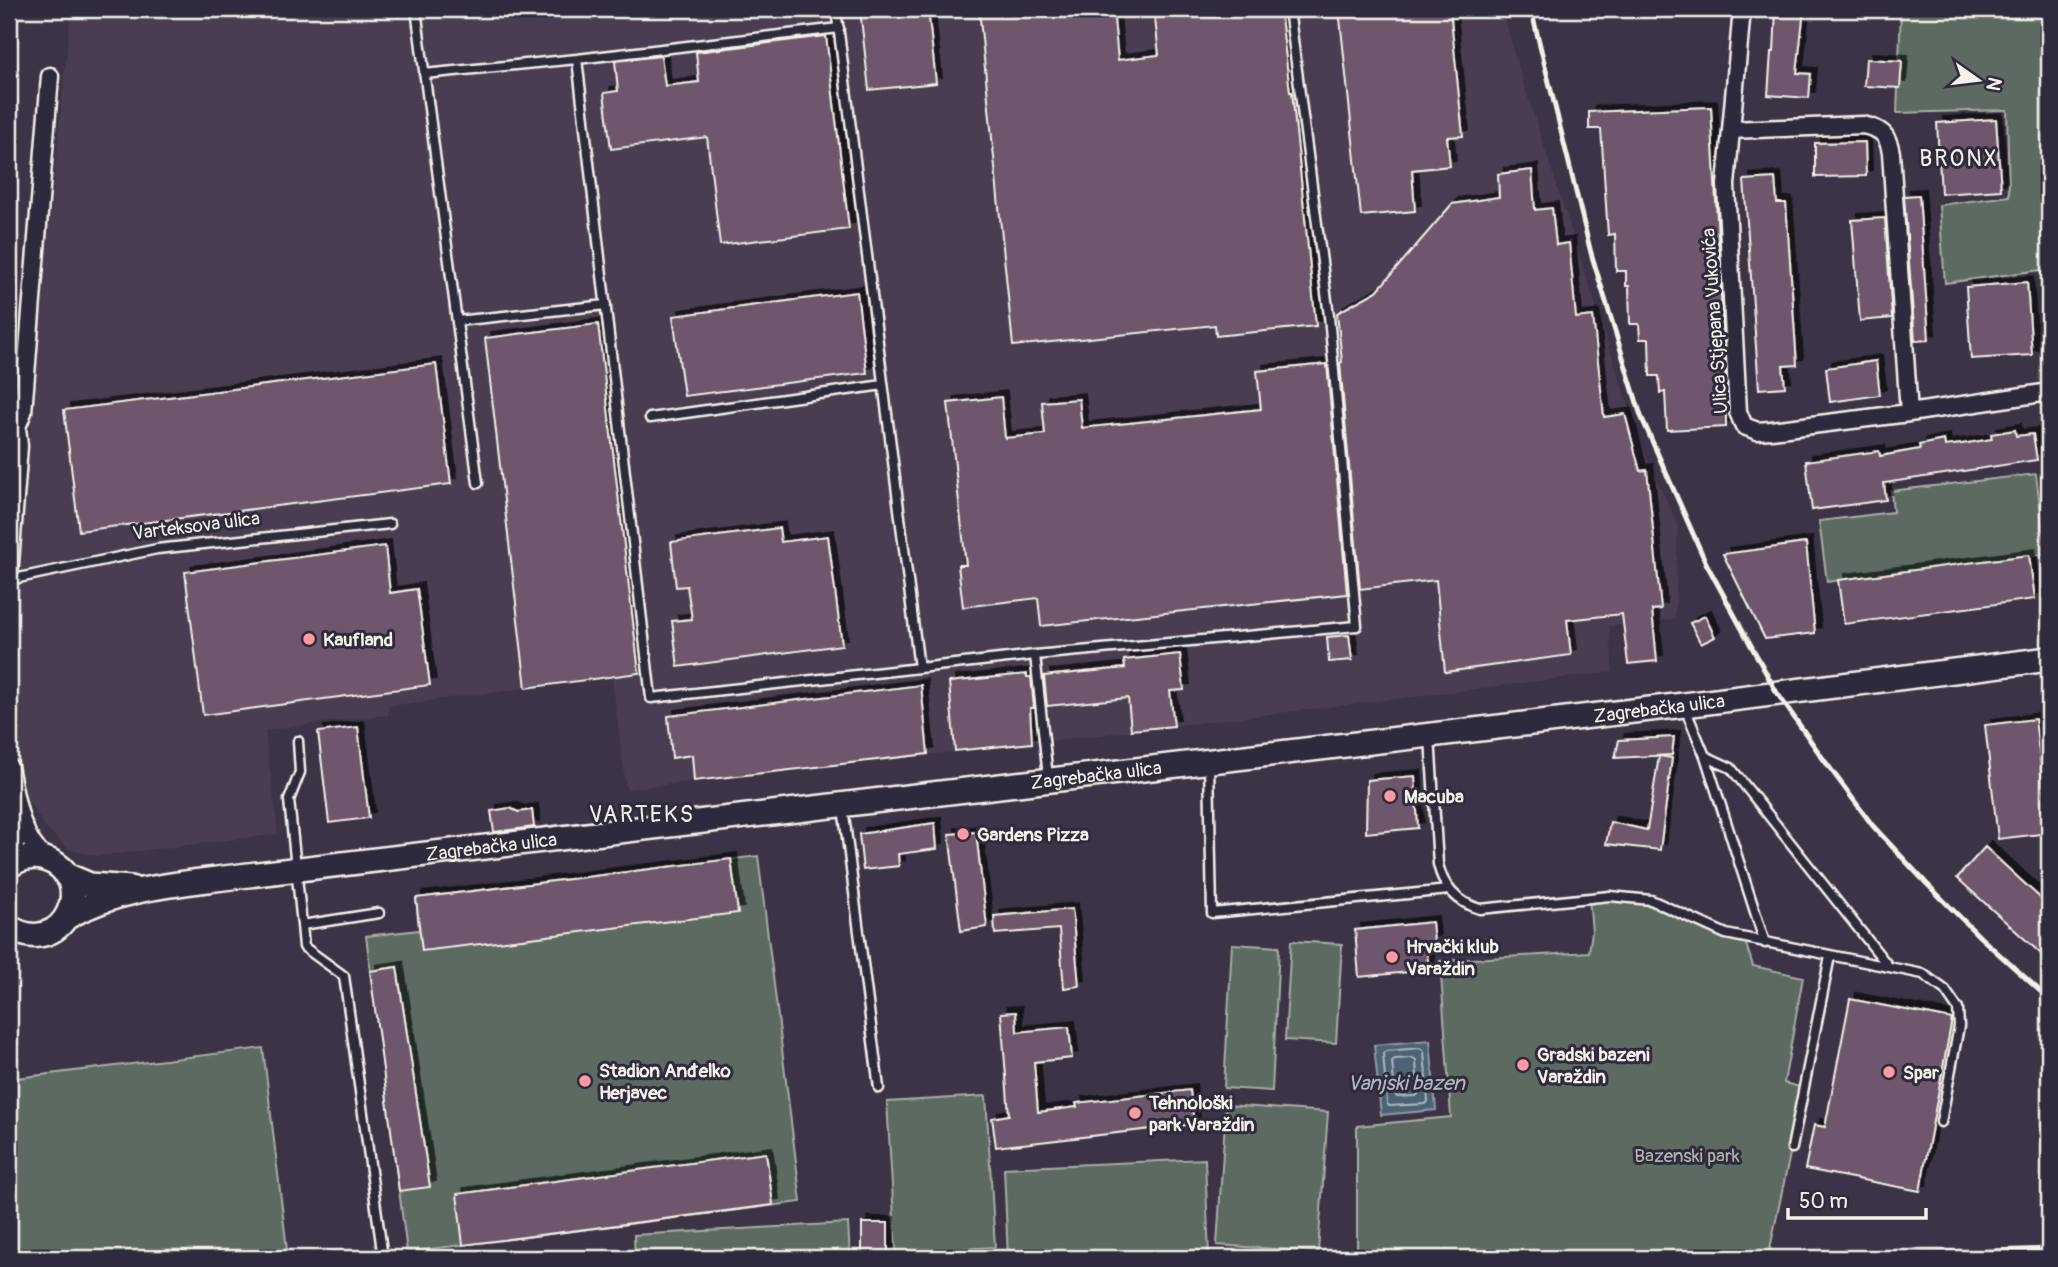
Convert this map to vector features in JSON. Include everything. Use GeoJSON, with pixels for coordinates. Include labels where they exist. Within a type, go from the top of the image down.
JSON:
{"type":"FeatureCollection","features":[{"type":"Feature","properties":{"kind":"main road","name":"Zagrebačka ulica"},"geometry":{"type":"LineString","coordinates":[[9,927],[28,936],[40,936],[51,932],[67,917],[85,907],[145,889],[2049,659]]}},
{"type":"Feature","properties":{"kind":"main road"},"geometry":{"type":"LineString","coordinates":[[9,865],[25,858],[46,859]]}},
{"type":"Feature","properties":{"kind":"main road","name":"Zagrebačka ulica"},"geometry":{"type":"LineString","coordinates":[[46,859],[66,875],[90,885],[145,889]]}},
{"type":"Feature","properties":{"kind":"main road"},"geometry":{"type":"LineString","coordinates":[[66,875],[73,896],[67,917]]}},
{"type":"Feature","properties":{"kind":"street","name":"Ulica Stjepana Vukovića"},"geometry":{"type":"LineString","coordinates":[[1742,9],[1726,185],[1738,412],[1744,426],[1757,431],[1909,413],[2049,392]]}},
{"type":"Feature","properties":{"kind":"street","name":"Varteksova ulica"},"geometry":{"type":"LineString","coordinates":[[9,578],[19,446],[13,425],[23,412],[50,76]]}},
{"type":"Feature","properties":{"kind":"street"},"geometry":{"type":"LineString","coordinates":[[1731,130],[1863,125],[1877,128],[1889,140],[1909,413]]}},
{"type":"Feature","properties":{"kind":"street"},"geometry":{"type":"LineString","coordinates":[[9,767],[19,811],[29,839],[46,859]]}},
{"type":"Feature","properties":{"kind":"street"},"geometry":{"type":"LineString","coordinates":[[9,865],[15,855],[19,811]]}},
{"type":"Feature","properties":{"kind":"lane"},"geometry":{"type":"LineString","coordinates":[[416,9],[478,483]]}},
{"type":"Feature","properties":{"kind":"lane"},"geometry":{"type":"LineString","coordinates":[[836,9],[919,668]]}},
{"type":"Feature","properties":{"kind":"lane"},"geometry":{"type":"LineString","coordinates":[[577,59],[651,698],[1035,655],[1357,626],[1329,316],[1289,9]]}},
{"type":"Feature","properties":{"kind":"lane"},"geometry":{"type":"LineString","coordinates":[[424,74],[839,28]]}},
{"type":"Feature","properties":{"kind":"lane"},"geometry":{"type":"LineString","coordinates":[[457,321],[606,305]]}},
{"type":"Feature","properties":{"kind":"lane"},"geometry":{"type":"LineString","coordinates":[[650,418],[883,386]]}},
{"type":"Feature","properties":{"kind":"lane","name":"Varteksova ulica"},"geometry":{"type":"LineString","coordinates":[[9,578],[157,549],[390,524]]}},
{"type":"Feature","properties":{"kind":"lane"},"geometry":{"type":"LineString","coordinates":[[1035,655],[1049,780]]}},
{"type":"Feature","properties":{"kind":"lane"},"geometry":{"type":"LineString","coordinates":[[1684,705],[1705,756],[1765,943]]}},
{"type":"Feature","properties":{"kind":"lane"},"geometry":{"type":"LineString","coordinates":[[1430,734],[1438,864],[1441,877],[1449,890],[1468,906],[1480,909],[1610,896],[1651,900],[1726,934],[1923,974],[1945,990],[1958,1009],[1959,1026],[1941,1122]]}},
{"type":"Feature","properties":{"kind":"lane"},"geometry":{"type":"LineString","coordinates":[[298,741],[300,772],[289,800],[304,947],[344,976],[383,1258]]}},
{"type":"Feature","properties":{"kind":"lane"},"geometry":{"type":"LineString","coordinates":[[1705,756],[1731,768],[1888,967]]}},
{"type":"Feature","properties":{"kind":"lane"},"geometry":{"type":"LineString","coordinates":[[1209,761],[1212,913],[1449,890]]}},
{"type":"Feature","properties":{"kind":"lane"},"geometry":{"type":"LineString","coordinates":[[843,804],[879,1088]]}},
{"type":"Feature","properties":{"kind":"lane"},"geometry":{"type":"LineString","coordinates":[[302,925],[379,913]]}},
{"type":"Feature","properties":{"kind":"lane"},"geometry":{"type":"LineString","coordinates":[[1792,1148],[1830,956]]}},
{"type":"Feature","properties":{"kind":"shaded area","name":"VARTEKS"},"geometry":{"type":"Polygon","coordinates":[[[71,9],[1503,9],[1514,54],[1636,430],[1678,525],[1675,619],[1609,626],[1613,672],[1032,743],[626,789],[612,677],[388,706],[388,715],[265,730],[278,834],[98,856],[70,850],[46,828],[24,795],[9,723],[9,693],[38,339],[71,9]]]}},
{"type":"Feature","properties":{"kind":"green space"},"geometry":{"type":"Polygon","coordinates":[[[1901,9],[2049,9],[2049,366],[2047,285],[2041,285],[2041,270],[1945,283],[1939,205],[2009,196],[2007,110],[1897,113],[1901,9]]]}},
{"type":"Feature","properties":{"kind":"green space"},"geometry":{"type":"Polygon","coordinates":[[[2036,474],[2046,554],[1827,582],[1819,521],[1893,512],[1891,491],[2036,474]]]}},
{"type":"Feature","properties":{"kind":"green space","name":"Stadion Anđelko Herjavec"},"geometry":{"type":"Polygon","coordinates":[[[758,856],[801,1202],[407,1252],[366,936],[419,930],[416,898],[758,856]]]}},
{"type":"Feature","properties":{"kind":"green space","name":"Bazenski park"},"geometry":{"type":"Polygon","coordinates":[[[1589,898],[1651,900],[1744,938],[1753,966],[1803,977],[1784,1083],[1804,1088],[1768,1258],[1357,1258],[1357,1126],[1451,1117],[1440,961],[1589,952],[1592,932],[1589,898]]]}},
{"type":"Feature","properties":{"kind":"green space"},"geometry":{"type":"Polygon","coordinates":[[[1291,941],[1342,944],[1336,1043],[1285,1040],[1291,941]]]}},
{"type":"Feature","properties":{"kind":"green space"},"geometry":{"type":"Polygon","coordinates":[[[1232,944],[1279,947],[1272,1091],[1224,1088],[1232,944]]]}},
{"type":"Feature","properties":{"kind":"green space"},"geometry":{"type":"Polygon","coordinates":[[[263,1048],[288,1258],[9,1258],[9,1079],[263,1048]]]}},
{"type":"Feature","properties":{"kind":"green space"},"geometry":{"type":"Polygon","coordinates":[[[986,1096],[995,1247],[896,1253],[887,1102],[986,1096]]]}},
{"type":"Feature","properties":{"kind":"green space"},"geometry":{"type":"Polygon","coordinates":[[[1226,1105],[1328,1112],[1318,1252],[1217,1245],[1226,1105]]]}},
{"type":"Feature","properties":{"kind":"green space"},"geometry":{"type":"Polygon","coordinates":[[[1205,1159],[1209,1258],[1008,1258],[1004,1168],[1205,1159]]]}},
{"type":"Feature","properties":{"kind":"green space"},"geometry":{"type":"Polygon","coordinates":[[[848,1223],[850,1258],[635,1258],[634,1235],[848,1223]]]}},
{"type":"Feature","properties":{"kind":"water","name":"Vanjski bazen"},"geometry":{"type":"Polygon","coordinates":[[[1430,1040],[1436,1110],[1381,1115],[1374,1045],[1430,1040]]]}},
{"type":"Feature","properties":{"kind":"building"},"geometry":{"type":"Polygon","coordinates":[[[860,9],[928,9],[936,83],[869,90],[860,9]]]}},
{"type":"Feature","properties":{"kind":"building"},"geometry":{"type":"Polygon","coordinates":[[[979,9],[1113,9],[1118,60],[1159,55],[1154,9],[1280,9],[1292,92],[1316,326],[1216,336],[1215,325],[1013,346],[979,9]]]}},
{"type":"Feature","properties":{"kind":"building"},"geometry":{"type":"Polygon","coordinates":[[[1339,9],[1450,9],[1463,136],[1447,137],[1450,166],[1412,170],[1415,211],[1361,216],[1339,9]]]}},
{"type":"Feature","properties":{"kind":"building"},"geometry":{"type":"Polygon","coordinates":[[[1776,9],[1804,9],[1797,73],[1811,74],[1809,98],[1768,95],[1776,9]]]}},
{"type":"Feature","properties":{"kind":"building"},"geometry":{"type":"Polygon","coordinates":[[[826,36],[849,229],[720,245],[707,137],[611,149],[604,93],[618,91],[615,61],[661,56],[665,86],[699,82],[696,52],[826,36]]]}},
{"type":"Feature","properties":{"kind":"building"},"geometry":{"type":"Polygon","coordinates":[[[1866,59],[1902,61],[1900,88],[1864,86],[1866,59]]]}},
{"type":"Feature","properties":{"kind":"building"},"geometry":{"type":"Polygon","coordinates":[[[1711,107],[1726,427],[1667,430],[1665,392],[1660,393],[1659,376],[1650,376],[1649,339],[1640,339],[1639,324],[1630,324],[1626,271],[1616,271],[1615,234],[1608,235],[1601,129],[1589,129],[1589,112],[1711,107]]]}},
{"type":"Feature","properties":{"kind":"building"},"geometry":{"type":"Polygon","coordinates":[[[1996,119],[2001,190],[1941,194],[1937,123],[1996,119]]]}},
{"type":"Feature","properties":{"kind":"building"},"geometry":{"type":"Polygon","coordinates":[[[1865,142],[1866,176],[1815,177],[1815,143],[1865,142]]]}},
{"type":"Feature","properties":{"kind":"building"},"geometry":{"type":"Polygon","coordinates":[[[1532,170],[1535,210],[1552,208],[1556,245],[1569,243],[1576,318],[1593,316],[1604,417],[1625,414],[1640,471],[1647,470],[1661,609],[1652,610],[1657,661],[1628,664],[1622,614],[1567,620],[1571,655],[1445,672],[1436,580],[1360,589],[1337,313],[1377,291],[1452,204],[1499,197],[1498,174],[1532,170]]]}},
{"type":"Feature","properties":{"kind":"building"},"geometry":{"type":"Polygon","coordinates":[[[1775,178],[1777,203],[1786,203],[1797,365],[1783,366],[1785,387],[1759,389],[1744,180],[1775,178]]]}},
{"type":"Feature","properties":{"kind":"building"},"geometry":{"type":"Polygon","coordinates":[[[1919,195],[1929,340],[1915,341],[1904,196],[1919,195]]]}},
{"type":"Feature","properties":{"kind":"building"},"geometry":{"type":"Polygon","coordinates":[[[1885,218],[1892,318],[1860,321],[1852,220],[1885,218]]]}},
{"type":"Feature","properties":{"kind":"building"},"geometry":{"type":"Polygon","coordinates":[[[2027,282],[2032,355],[1971,359],[1966,287],[2027,282]]]}},
{"type":"Feature","properties":{"kind":"building"},"geometry":{"type":"Polygon","coordinates":[[[857,292],[867,373],[684,396],[673,316],[857,292]]]}},
{"type":"Feature","properties":{"kind":"building"},"geometry":{"type":"Polygon","coordinates":[[[598,324],[639,673],[526,688],[485,338],[598,324]]]}},
{"type":"Feature","properties":{"kind":"building"},"geometry":{"type":"Polygon","coordinates":[[[1876,361],[1880,395],[1830,402],[1826,368],[1876,361]]]}},
{"type":"Feature","properties":{"kind":"building"},"geometry":{"type":"Polygon","coordinates":[[[436,364],[451,484],[79,531],[64,410],[436,364]]]}},
{"type":"Feature","properties":{"kind":"building"},"geometry":{"type":"Polygon","coordinates":[[[1327,364],[1347,594],[1041,626],[1038,598],[963,607],[958,565],[966,565],[948,403],[1001,397],[1005,438],[1045,434],[1042,402],[1079,399],[1082,428],[1261,409],[1257,371],[1327,364]]]}},
{"type":"Feature","properties":{"kind":"building"},"geometry":{"type":"Polygon","coordinates":[[[2015,430],[2016,436],[2033,434],[2037,460],[1884,483],[1886,500],[1812,510],[1806,461],[1879,451],[1880,456],[1920,449],[1919,445],[1944,440],[1945,446],[1962,444],[1992,439],[1991,434],[2015,430]]]}},
{"type":"Feature","properties":{"kind":"building"},"geometry":{"type":"Polygon","coordinates":[[[779,528],[781,542],[828,536],[842,645],[678,667],[672,621],[692,619],[687,586],[676,587],[671,542],[779,528]]]}},
{"type":"Feature","properties":{"kind":"building"},"geometry":{"type":"Polygon","coordinates":[[[1806,543],[1815,633],[1765,639],[1723,554],[1806,543]]]}},
{"type":"Feature","properties":{"kind":"building","name":"Kaufland"},"geometry":{"type":"Polygon","coordinates":[[[385,546],[390,593],[417,589],[430,685],[203,715],[185,572],[385,546]]]}},
{"type":"Feature","properties":{"kind":"building"},"geometry":{"type":"Polygon","coordinates":[[[2029,555],[2035,599],[1844,624],[1838,580],[2029,555]]]}},
{"type":"Feature","properties":{"kind":"building"},"geometry":{"type":"Polygon","coordinates":[[[1705,616],[1715,637],[1701,644],[1690,623],[1705,616]]]}},
{"type":"Feature","properties":{"kind":"building"},"geometry":{"type":"Polygon","coordinates":[[[1349,635],[1352,660],[1329,662],[1327,637],[1349,635]]]}},
{"type":"Feature","properties":{"kind":"building"},"geometry":{"type":"Polygon","coordinates":[[[1180,654],[1184,690],[1170,691],[1174,726],[1131,730],[1128,698],[1047,706],[1044,676],[1125,668],[1124,660],[1180,654]]]}},
{"type":"Feature","properties":{"kind":"building"},"geometry":{"type":"Polygon","coordinates":[[[1027,674],[1027,677],[1031,677],[1034,708],[1030,708],[1032,743],[955,751],[949,682],[1027,674]]]}},
{"type":"Feature","properties":{"kind":"building"},"geometry":{"type":"Polygon","coordinates":[[[921,685],[928,754],[694,781],[692,755],[672,758],[668,716],[921,685]]]}},
{"type":"Feature","properties":{"kind":"building"},"geometry":{"type":"Polygon","coordinates":[[[2035,719],[2049,833],[1998,839],[1985,725],[2035,719]]]}},
{"type":"Feature","properties":{"kind":"building"},"geometry":{"type":"Polygon","coordinates":[[[358,727],[369,818],[329,823],[318,732],[358,727]]]}},
{"type":"Feature","properties":{"kind":"building"},"geometry":{"type":"Polygon","coordinates":[[[1674,737],[1672,755],[1615,758],[1619,740],[1674,737]]]}},
{"type":"Feature","properties":{"kind":"building"},"geometry":{"type":"Polygon","coordinates":[[[1659,756],[1672,758],[1660,850],[1606,844],[1610,822],[1647,830],[1659,756]]]}},
{"type":"Feature","properties":{"kind":"building"},"geometry":{"type":"Polygon","coordinates":[[[1415,776],[1418,828],[1366,833],[1367,780],[1415,776]]]}},
{"type":"Feature","properties":{"kind":"building"},"geometry":{"type":"Polygon","coordinates":[[[510,808],[518,812],[532,810],[534,827],[494,832],[491,811],[510,808]]]}},
{"type":"Feature","properties":{"kind":"building"},"geometry":{"type":"Polygon","coordinates":[[[935,823],[937,849],[898,854],[899,866],[863,870],[859,834],[935,823]]]}},
{"type":"Feature","properties":{"kind":"building"},"geometry":{"type":"Polygon","coordinates":[[[976,832],[987,927],[961,931],[949,834],[976,832]]]}},
{"type":"Feature","properties":{"kind":"building"},"geometry":{"type":"Polygon","coordinates":[[[1985,847],[2049,906],[2049,961],[1957,878],[1985,847]]]}},
{"type":"Feature","properties":{"kind":"building"},"geometry":{"type":"Polygon","coordinates":[[[731,859],[738,913],[422,951],[416,898],[731,859]]]}},
{"type":"Feature","properties":{"kind":"building"},"geometry":{"type":"Polygon","coordinates":[[[1072,909],[1079,986],[1064,988],[1059,929],[995,934],[994,916],[1072,909]]]}},
{"type":"Feature","properties":{"kind":"building","name":"Hrvački klub Varaždin"},"geometry":{"type":"Polygon","coordinates":[[[1432,922],[1434,942],[1426,943],[1429,970],[1359,977],[1355,930],[1432,922]]]}},
{"type":"Feature","properties":{"kind":"building"},"geometry":{"type":"Polygon","coordinates":[[[397,967],[430,1187],[399,1191],[370,971],[397,967]]]}},
{"type":"Feature","properties":{"kind":"building","name":"Spar"},"geometry":{"type":"Polygon","coordinates":[[[1850,999],[1952,1019],[1920,1191],[1805,1169],[1814,1125],[1825,1127],[1850,999]]]}},
{"type":"Feature","properties":{"kind":"building"},"geometry":{"type":"Polygon","coordinates":[[[1016,1012],[1017,1032],[1069,1027],[1072,1058],[1034,1062],[1038,1112],[1077,1107],[1076,1103],[1190,1090],[1194,1124],[996,1147],[992,1118],[1009,1115],[1001,1013],[1016,1012]]]}},
{"type":"Feature","properties":{"kind":"building"},"geometry":{"type":"Polygon","coordinates":[[[766,1153],[773,1205],[463,1245],[457,1194],[766,1153]]]}},
{"type":"Feature","properties":{"kind":"building"},"geometry":{"type":"Polygon","coordinates":[[[862,1223],[888,1223],[888,1258],[862,1258],[862,1223]]]}},
{"type":"Feature","properties":{"kind":"railway"},"geometry":{"type":"LineString","coordinates":[[1531,9],[1591,253],[1641,416],[1706,563],[1777,693],[1873,826],[1980,937],[2049,999]]}},
{"type":"Feature","properties":{"kind":"railway"},"geometry":{"type":"LineString","coordinates":[[1799,1258],[2049,1249]]}},
{"type":"Feature","properties":{"kind":"place","name":"Kaufland"},"geometry":{"type":"Point","coordinates":[309,639]}},
{"type":"Feature","properties":{"kind":"place","name":"Macuba"},"geometry":{"type":"Point","coordinates":[1390,796]}},
{"type":"Feature","properties":{"kind":"place","name":"Gardens Pizza"},"geometry":{"type":"Point","coordinates":[963,834]}},
{"type":"Feature","properties":{"kind":"place","name":"Hrvački klub Varaždin"},"geometry":{"type":"Point","coordinates":[1392,957]}},
{"type":"Feature","properties":{"kind":"place","name":"Gradski bazeni Varaždin"},"geometry":{"type":"Point","coordinates":[1523,1065]}},
{"type":"Feature","properties":{"kind":"place","name":"Spar"},"geometry":{"type":"Point","coordinates":[1889,1072]}},
{"type":"Feature","properties":{"kind":"place","name":"Stadion Anđelko Herjavec"},"geometry":{"type":"Point","coordinates":[585,1081]}},
{"type":"Feature","properties":{"kind":"place","name":"Tehnološki park Varaždin"},"geometry":{"type":"Point","coordinates":[1135,1113]}},
{"type":"Feature","properties":{"kind":"district","name":"BRONX"},"geometry":{"type":"Point","coordinates":[1959,158]}},
{"type":"Feature","properties":{"kind":"district","name":"VARTEKS"},"geometry":{"type":"Point","coordinates":[642,814]}}]}
